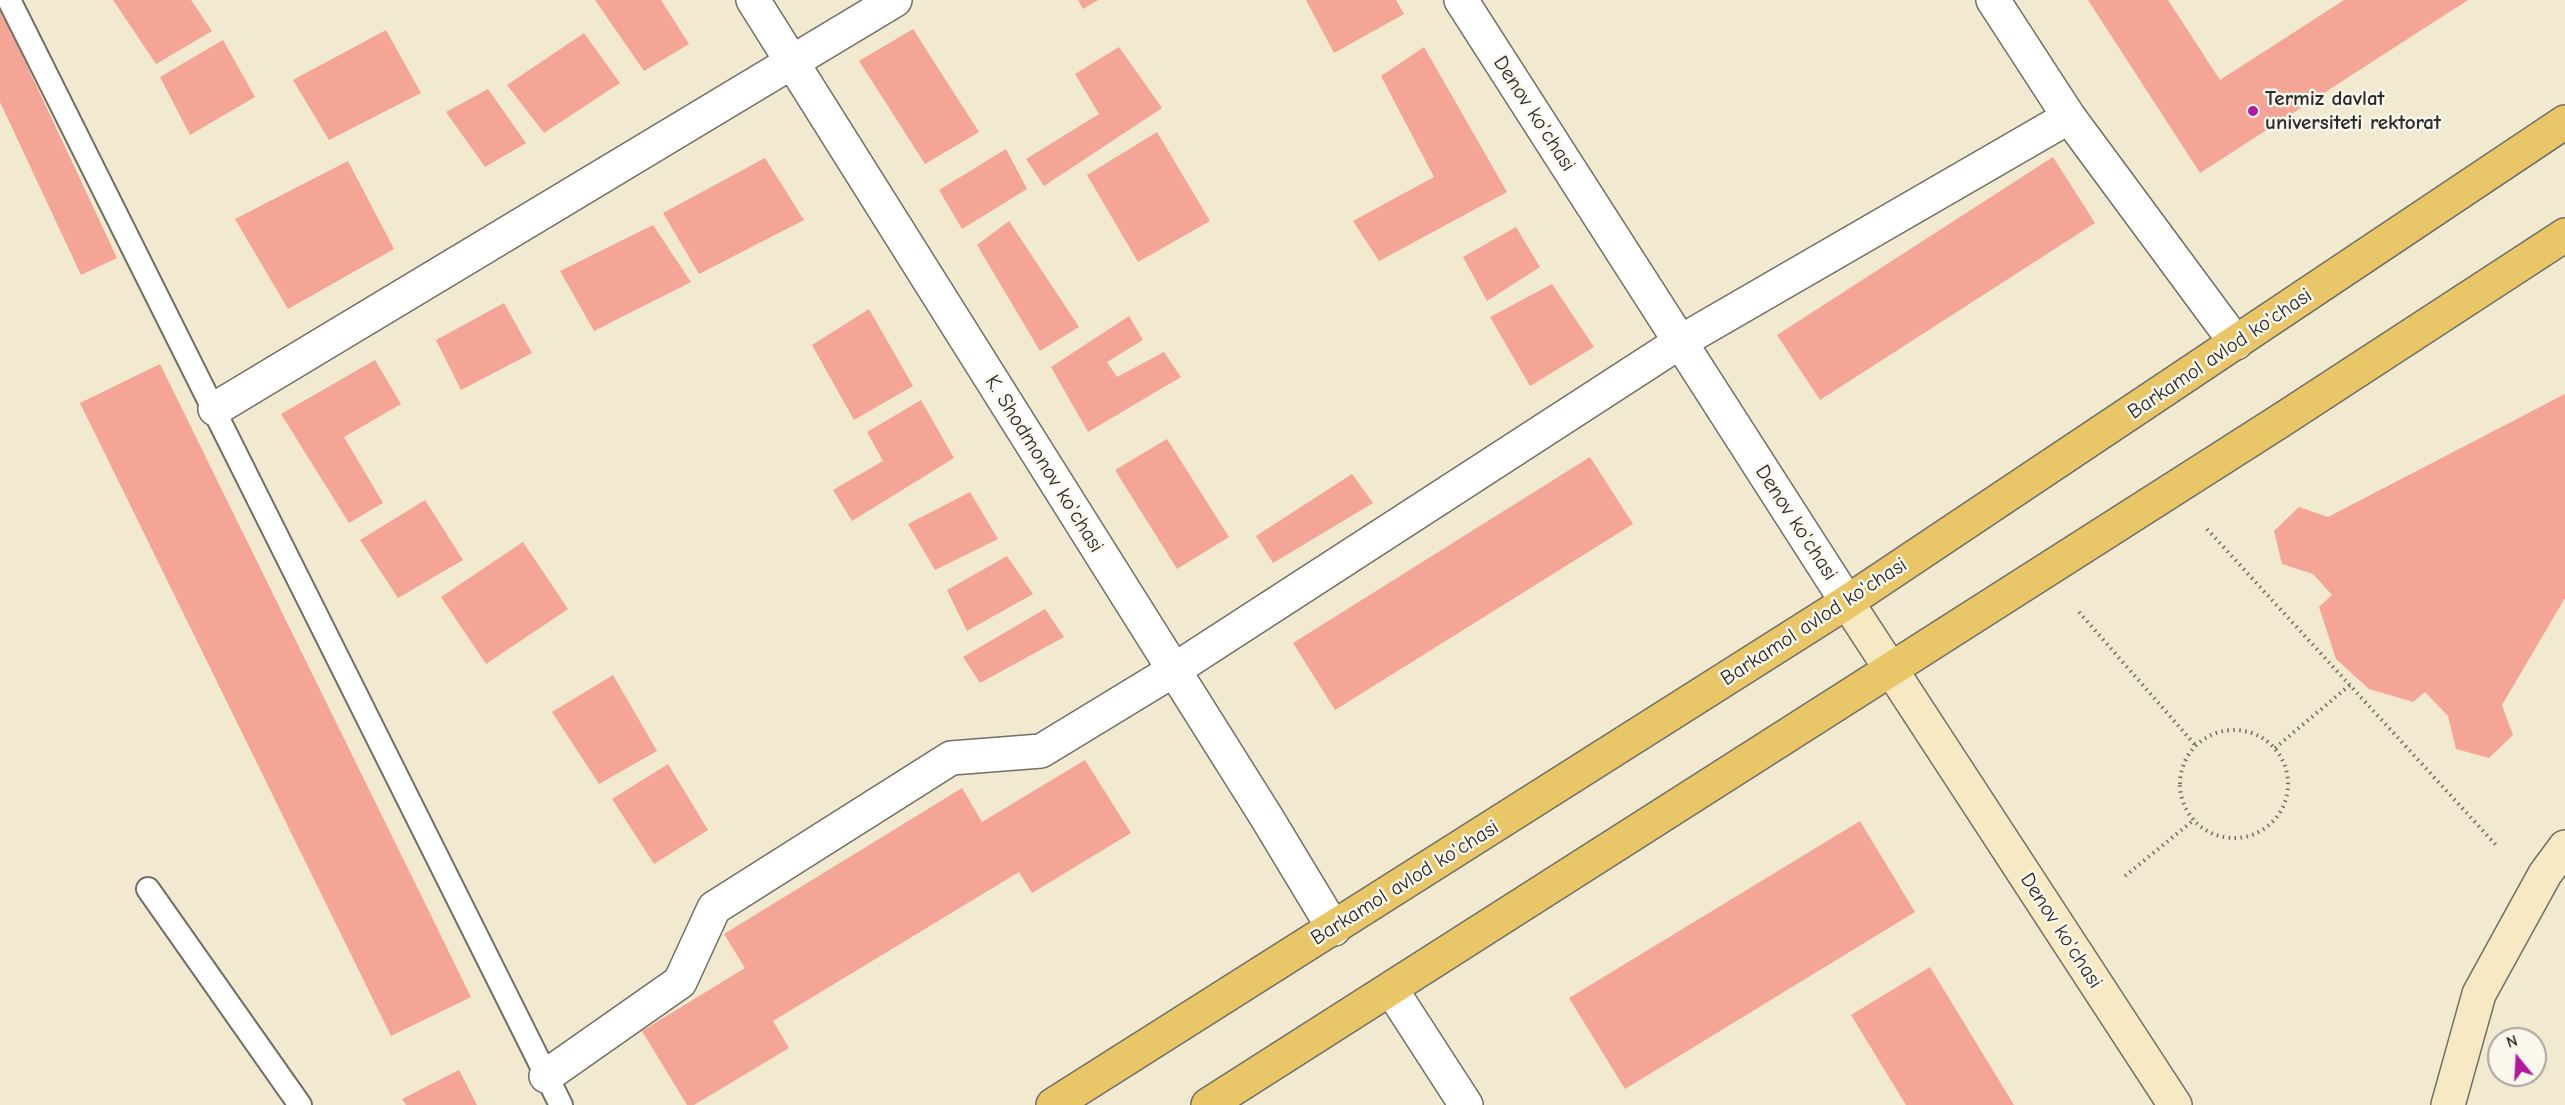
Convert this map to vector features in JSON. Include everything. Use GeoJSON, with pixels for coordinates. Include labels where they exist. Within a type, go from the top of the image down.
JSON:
{"type":"FeatureCollection","features":[{"type":"Feature","properties":{"kind":"main road","name":"Barkamol avlod ko'chasi"},"geometry":{"type":"LineString","coordinates":[[1053,1105],[1334,929],[1846,602],[2565,122]]}},
{"type":"Feature","properties":{"kind":"main road"},"geometry":{"type":"LineString","coordinates":[[1208,1105],[1890,667],[2270,427],[2565,235]]}},
{"type":"Feature","properties":{"kind":"main road","name":"Denov ko'chasi"},"geometry":{"type":"LineString","coordinates":[[1846,602],[2175,1105]]}},
{"type":"Feature","properties":{"kind":"main road"},"geometry":{"type":"LineString","coordinates":[[2448,1105],[2479,994],[2545,874],[2565,847]]}},
{"type":"Feature","properties":{"kind":"street","name":"K. Shodmonov ko'chasi"},"geometry":{"type":"LineString","coordinates":[[753,0],[1334,929]]}},
{"type":"Feature","properties":{"kind":"street"},"geometry":{"type":"LineString","coordinates":[[215,410],[895,0]]}},
{"type":"Feature","properties":{"kind":"street","name":"Denov ko'chasi"},"geometry":{"type":"LineString","coordinates":[[1461,0],[1846,602]]}},
{"type":"Feature","properties":{"kind":"street"},"geometry":{"type":"LineString","coordinates":[[1994,0],[2068,117],[2236,343]]}},
{"type":"Feature","properties":{"kind":"street"},"geometry":{"type":"LineString","coordinates":[[546,1076],[680,982],[714,908],[951,758],[1041,751],[1174,670],[1680,342],[2068,117]]}},
{"type":"Feature","properties":{"kind":"street"},"geometry":{"type":"LineString","coordinates":[[1390,990],[1466,1105]]}},
{"type":"Feature","properties":{"kind":"lane"},"geometry":{"type":"LineString","coordinates":[[9,0],[561,1105]]}},
{"type":"Feature","properties":{"kind":"lane"},"geometry":{"type":"LineString","coordinates":[[148,889],[300,1105]]}},
{"type":"Feature","properties":{"kind":"path"},"geometry":{"type":"LineString","coordinates":[[2207,530],[2496,845]]}},
{"type":"Feature","properties":{"kind":"path"},"geometry":{"type":"LineString","coordinates":[[2079,612],[2196,746]]}},
{"type":"Feature","properties":{"kind":"path"},"geometry":{"type":"LineString","coordinates":[[2275,748],[2350,685]]}},
{"type":"Feature","properties":{"kind":"path"},"geometry":{"type":"LineString","coordinates":[[2227,730],[2245,731],[2262,737],[2275,748],[2284,763],[2288,789],[2279,814],[2267,827],[2250,835],[2233,838],[2215,834],[2188,812],[2181,795],[2180,777],[2186,760],[2196,746],[2210,735],[2227,730]]}},
{"type":"Feature","properties":{"kind":"path"},"geometry":{"type":"LineString","coordinates":[[2125,876],[2194,819]]}},
{"type":"Feature","properties":{"kind":"building"},"geometry":{"type":"Polygon","coordinates":[[[113,0],[191,0],[212,31],[156,64],[113,0]]]}},
{"type":"Feature","properties":{"kind":"building"},"geometry":{"type":"Polygon","coordinates":[[[595,0],[661,0],[689,44],[644,71],[595,0]]]}},
{"type":"Feature","properties":{"kind":"building"},"geometry":{"type":"Polygon","coordinates":[[[1078,0],[1098,0],[1083,9],[1078,0]]]}},
{"type":"Feature","properties":{"kind":"building"},"geometry":{"type":"Polygon","coordinates":[[[1306,0],[1396,0],[1404,14],[1334,53],[1306,0]]]}},
{"type":"Feature","properties":{"kind":"building"},"geometry":{"type":"Polygon","coordinates":[[[2088,0],[2168,0],[2220,80],[2344,0],[2468,0],[2200,173],[2088,0]]]}},
{"type":"Feature","properties":{"kind":"building"},"geometry":{"type":"Polygon","coordinates":[[[0,8],[117,258],[81,275],[0,102],[0,8]]]}},
{"type":"Feature","properties":{"kind":"building"},"geometry":{"type":"Polygon","coordinates":[[[913,29],[979,132],[925,164],[859,61],[913,29]]]}},
{"type":"Feature","properties":{"kind":"building"},"geometry":{"type":"Polygon","coordinates":[[[386,30],[421,93],[329,140],[293,80],[386,30]]]}},
{"type":"Feature","properties":{"kind":"building"},"geometry":{"type":"Polygon","coordinates":[[[584,33],[620,83],[544,133],[507,85],[584,33]]]}},
{"type":"Feature","properties":{"kind":"building"},"geometry":{"type":"Polygon","coordinates":[[[223,40],[255,97],[190,135],[160,77],[223,40]]]}},
{"type":"Feature","properties":{"kind":"building"},"geometry":{"type":"Polygon","coordinates":[[[1119,47],[1162,108],[1044,186],[1026,159],[1099,114],[1075,74],[1119,47]]]}},
{"type":"Feature","properties":{"kind":"building"},"geometry":{"type":"Polygon","coordinates":[[[1424,47],[1507,192],[1379,261],[1353,221],[1434,177],[1381,76],[1424,47]]]}},
{"type":"Feature","properties":{"kind":"building"},"geometry":{"type":"Polygon","coordinates":[[[488,89],[526,143],[485,167],[446,112],[488,89]]]}},
{"type":"Feature","properties":{"kind":"building"},"geometry":{"type":"Polygon","coordinates":[[[1157,132],[1210,221],[1138,262],[1087,175],[1157,132]]]}},
{"type":"Feature","properties":{"kind":"building"},"geometry":{"type":"Polygon","coordinates":[[[1006,149],[1027,189],[962,229],[939,190],[1006,149]]]}},
{"type":"Feature","properties":{"kind":"building"},"geometry":{"type":"Polygon","coordinates":[[[2053,157],[2095,223],[1820,400],[1777,335],[2053,157]]]}},
{"type":"Feature","properties":{"kind":"building"},"geometry":{"type":"Polygon","coordinates":[[[765,158],[804,220],[699,274],[663,213],[765,158]]]}},
{"type":"Feature","properties":{"kind":"building"},"geometry":{"type":"Polygon","coordinates":[[[348,161],[394,249],[288,309],[235,219],[348,161]]]}},
{"type":"Feature","properties":{"kind":"building"},"geometry":{"type":"Polygon","coordinates":[[[1009,221],[1079,327],[1040,351],[977,245],[1009,221]]]}},
{"type":"Feature","properties":{"kind":"building"},"geometry":{"type":"Polygon","coordinates":[[[653,225],[691,282],[594,331],[560,271],[653,225]]]}},
{"type":"Feature","properties":{"kind":"building"},"geometry":{"type":"Polygon","coordinates":[[[1516,227],[1540,267],[1487,301],[1463,257],[1516,227]]]}},
{"type":"Feature","properties":{"kind":"building"},"geometry":{"type":"Polygon","coordinates":[[[1552,284],[1594,347],[1530,386],[1490,317],[1552,284]]]}},
{"type":"Feature","properties":{"kind":"building"},"geometry":{"type":"Polygon","coordinates":[[[504,303],[532,353],[461,390],[436,340],[504,303]]]}},
{"type":"Feature","properties":{"kind":"building"},"geometry":{"type":"Polygon","coordinates":[[[869,309],[913,386],[854,420],[812,345],[869,309]]]}},
{"type":"Feature","properties":{"kind":"building"},"geometry":{"type":"Polygon","coordinates":[[[1129,316],[1143,340],[1107,362],[1117,377],[1164,352],[1181,377],[1088,432],[1051,367],[1129,316]]]}},
{"type":"Feature","properties":{"kind":"building"},"geometry":{"type":"Polygon","coordinates":[[[375,360],[401,404],[344,437],[383,503],[349,523],[281,414],[375,360]]]}},
{"type":"Feature","properties":{"kind":"building"},"geometry":{"type":"Polygon","coordinates":[[[160,364],[471,997],[391,1036],[80,403],[160,364]]]}},
{"type":"Feature","properties":{"kind":"building"},"geometry":{"type":"Polygon","coordinates":[[[2565,394],[2565,598],[2502,705],[2513,735],[2489,758],[2456,749],[2448,716],[2425,692],[2413,702],[2369,689],[2336,659],[2319,607],[2332,595],[2313,574],[2282,564],[2274,531],[2299,507],[2328,517],[2565,394]]]}},
{"type":"Feature","properties":{"kind":"building"},"geometry":{"type":"Polygon","coordinates":[[[921,400],[954,458],[852,521],[833,490],[883,461],[867,432],[921,400]]]}},
{"type":"Feature","properties":{"kind":"building"},"geometry":{"type":"Polygon","coordinates":[[[1167,439],[1229,537],[1177,569],[1115,470],[1167,439]]]}},
{"type":"Feature","properties":{"kind":"building"},"geometry":{"type":"Polygon","coordinates":[[[1590,457],[1633,524],[1335,710],[1293,643],[1590,457]]]}},
{"type":"Feature","properties":{"kind":"building"},"geometry":{"type":"Polygon","coordinates":[[[1352,474],[1373,503],[1273,563],[1256,536],[1352,474]]]}},
{"type":"Feature","properties":{"kind":"building"},"geometry":{"type":"Polygon","coordinates":[[[970,492],[998,539],[935,570],[908,524],[970,492]]]}},
{"type":"Feature","properties":{"kind":"building"},"geometry":{"type":"Polygon","coordinates":[[[425,500],[463,560],[398,598],[360,540],[425,500]]]}},
{"type":"Feature","properties":{"kind":"building"},"geometry":{"type":"Polygon","coordinates":[[[523,542],[568,609],[486,664],[441,597],[523,542]]]}},
{"type":"Feature","properties":{"kind":"building"},"geometry":{"type":"Polygon","coordinates":[[[1007,556],[1033,594],[967,631],[947,590],[1007,556]]]}},
{"type":"Feature","properties":{"kind":"building"},"geometry":{"type":"Polygon","coordinates":[[[1045,609],[1064,637],[980,683],[963,657],[1045,609]]]}},
{"type":"Feature","properties":{"kind":"building"},"geometry":{"type":"Polygon","coordinates":[[[613,675],[657,751],[599,784],[552,712],[613,675]]]}},
{"type":"Feature","properties":{"kind":"building"},"geometry":{"type":"Polygon","coordinates":[[[1085,760],[1131,833],[1032,893],[1019,872],[773,1021],[789,1048],[694,1105],[687,1105],[642,1031],[745,968],[724,934],[962,788],[982,822],[1085,760]]]}},
{"type":"Feature","properties":{"kind":"building"},"geometry":{"type":"Polygon","coordinates":[[[668,764],[708,830],[654,864],[612,799],[668,764]]]}},
{"type":"Feature","properties":{"kind":"building"},"geometry":{"type":"Polygon","coordinates":[[[1860,821],[1915,912],[1625,1089],[1569,998],[1860,821]]]}},
{"type":"Feature","properties":{"kind":"building"},"geometry":{"type":"Polygon","coordinates":[[[1930,967],[2014,1105],[1906,1105],[1851,1015],[1930,967]]]}},
{"type":"Feature","properties":{"kind":"building"},"geometry":{"type":"Polygon","coordinates":[[[459,1070],[477,1105],[406,1105],[402,1099],[459,1070]]]}},
{"type":"Feature","properties":{"kind":"place","name":"Termiz davlat universiteti rektorat"},"geometry":{"type":"Point","coordinates":[2253,111]}}]}
